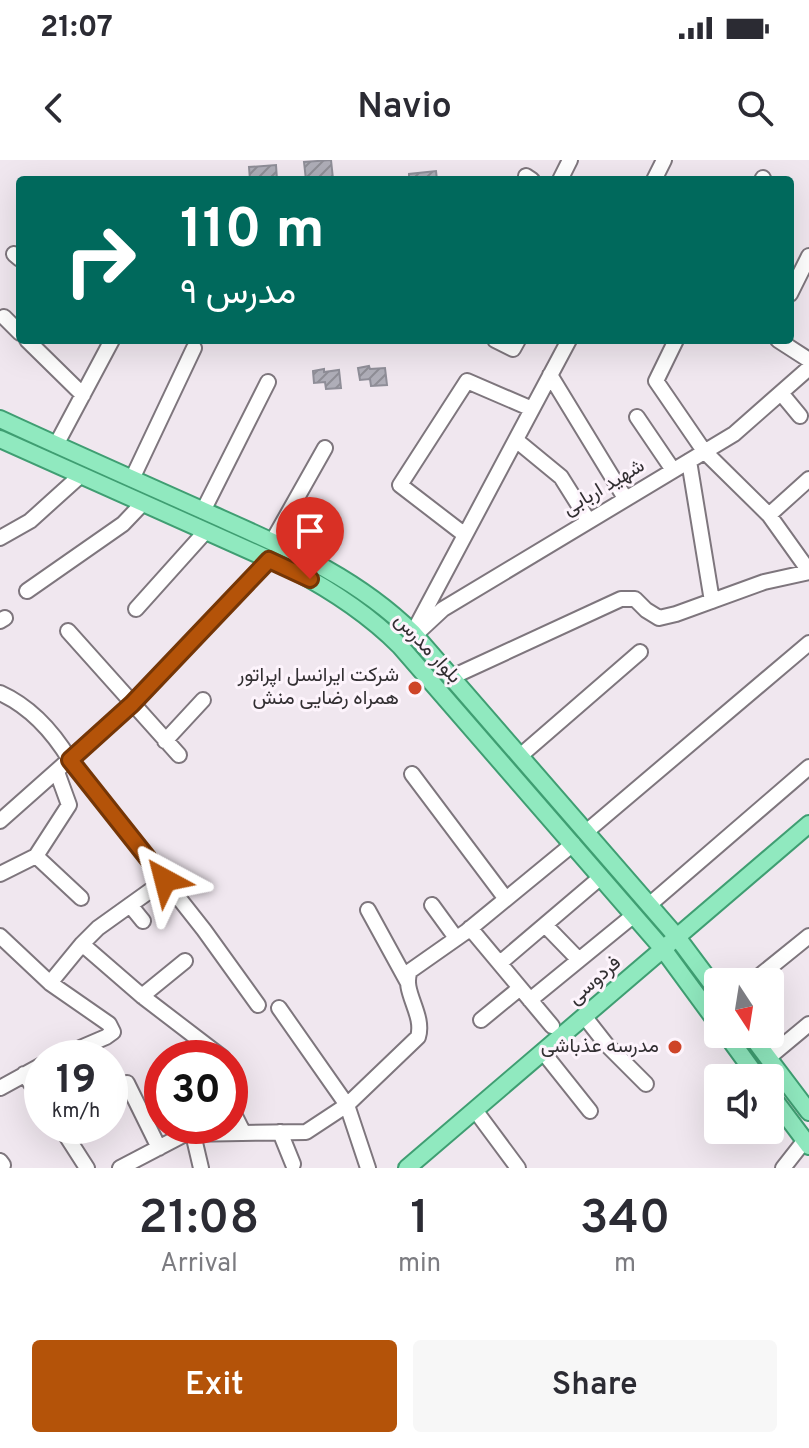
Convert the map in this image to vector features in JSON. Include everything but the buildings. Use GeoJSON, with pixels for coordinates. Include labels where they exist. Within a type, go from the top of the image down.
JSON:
{"type":"FeatureCollection","features":[{"type":"Feature","properties":{"kind":"main road","name":"بلوار مدرس"},"geometry":{"type":"LineString","coordinates":[[0,419],[301,555],[364,591],[390,611],[452,677],[677,937],[704,973]]}},
{"type":"Feature","properties":{"kind":"main road","name":"بلوار مدرس"},"geometry":{"type":"LineString","coordinates":[[0,439],[328,588],[379,625],[634,915],[704,1005]]}},
{"type":"Feature","properties":{"kind":"main road","name":"فردوسی"},"geometry":{"type":"LineString","coordinates":[[417,1165],[475,1110],[809,824]]}},
{"type":"Feature","properties":{"kind":"main road"},"geometry":{"type":"LineString","coordinates":[[760,1048],[809,1112]]}},
{"type":"Feature","properties":{"kind":"main road"},"geometry":{"type":"LineString","coordinates":[[784,1113],[807,1143]]}},
{"type":"Feature","properties":{"kind":"street"},"geometry":{"type":"LineString","coordinates":[[794,286],[809,256]]}},
{"type":"Feature","properties":{"kind":"street"},"geometry":{"type":"LineString","coordinates":[[4,317],[16,329]]}},
{"type":"Feature","properties":{"kind":"street"},"geometry":{"type":"LineString","coordinates":[[31,344],[83,395]]}},
{"type":"Feature","properties":{"kind":"street"},"geometry":{"type":"LineString","coordinates":[[56,445],[110,344]]}},
{"type":"Feature","properties":{"kind":"street"},"geometry":{"type":"LineString","coordinates":[[431,612],[465,535],[567,344]]}},
{"type":"Feature","properties":{"kind":"street"},"geometry":{"type":"LineString","coordinates":[[452,677],[621,599],[635,599],[659,618],[764,582],[809,571],[769,515],[704,451],[656,381],[674,344]]}},
{"type":"Feature","properties":{"kind":"street"},"geometry":{"type":"LineString","coordinates":[[784,344],[809,360]]}},
{"type":"Feature","properties":{"kind":"street"},"geometry":{"type":"LineString","coordinates":[[132,479],[194,348]]}},
{"type":"Feature","properties":{"kind":"street","name":"شهید اربابی"},"geometry":{"type":"LineString","coordinates":[[414,634],[431,612],[443,609],[734,434],[809,368]]}},
{"type":"Feature","properties":{"kind":"street"},"geometry":{"type":"LineString","coordinates":[[550,375],[625,498]]}},
{"type":"Feature","properties":{"kind":"street"},"geometry":{"type":"LineString","coordinates":[[465,535],[400,485],[467,381],[532,409]]}},
{"type":"Feature","properties":{"kind":"street"},"geometry":{"type":"LineString","coordinates":[[203,511],[268,382]]}},
{"type":"Feature","properties":{"kind":"street"},"geometry":{"type":"LineString","coordinates":[[781,393],[800,416]]}},
{"type":"Feature","properties":{"kind":"street"},"geometry":{"type":"LineString","coordinates":[[637,417],[673,470]]}},
{"type":"Feature","properties":{"kind":"street"},"geometry":{"type":"LineString","coordinates":[[516,440],[561,477],[588,520]]}},
{"type":"Feature","properties":{"kind":"street"},"geometry":{"type":"LineString","coordinates":[[272,542],[325,448]]}},
{"type":"Feature","properties":{"kind":"street"},"geometry":{"type":"LineString","coordinates":[[689,461],[712,601]]}},
{"type":"Feature","properties":{"kind":"street"},"geometry":{"type":"LineString","coordinates":[[0,538],[30,521],[81,475]]}},
{"type":"Feature","properties":{"kind":"street"},"geometry":{"type":"LineString","coordinates":[[769,515],[809,479]]}},
{"type":"Feature","properties":{"kind":"street"},"geometry":{"type":"LineString","coordinates":[[27,591],[123,524],[143,503]]}},
{"type":"Feature","properties":{"kind":"street"},"geometry":{"type":"LineString","coordinates":[[136,609],[206,531]]}},
{"type":"Feature","properties":{"kind":"street"},"geometry":{"type":"LineString","coordinates":[[0,821],[132,704],[269,560]]}},
{"type":"Feature","properties":{"kind":"street"},"geometry":{"type":"LineString","coordinates":[[68,631],[179,755]]}},
{"type":"Feature","properties":{"kind":"street"},"geometry":{"type":"LineString","coordinates":[[586,832],[809,643]]}},
{"type":"Feature","properties":{"kind":"street"},"geometry":{"type":"LineString","coordinates":[[520,756],[640,652]]}},
{"type":"Feature","properties":{"kind":"street"},"geometry":{"type":"LineString","coordinates":[[0,693],[35,715],[59,742],[258,1005]]}},
{"type":"Feature","properties":{"kind":"street"},"geometry":{"type":"LineString","coordinates":[[165,741],[203,700]]}},
{"type":"Feature","properties":{"kind":"street"},"geometry":{"type":"LineString","coordinates":[[649,905],[809,767]]}},
{"type":"Feature","properties":{"kind":"street"},"geometry":{"type":"LineString","coordinates":[[0,874],[36,856],[69,805],[57,772]]}},
{"type":"Feature","properties":{"kind":"street"},"geometry":{"type":"LineString","coordinates":[[412,774],[506,899]]}},
{"type":"Feature","properties":{"kind":"street"},"geometry":{"type":"LineString","coordinates":[[408,983],[408,974],[413,968],[470,928],[573,844]]}},
{"type":"Feature","properties":{"kind":"street"},"geometry":{"type":"LineString","coordinates":[[36,856],[81,898]]}},
{"type":"Feature","properties":{"kind":"street"},"geometry":{"type":"LineString","coordinates":[[500,963],[601,877]]}},
{"type":"Feature","properties":{"kind":"street"},"geometry":{"type":"LineString","coordinates":[[50,983],[98,928],[165,880]]}},
{"type":"Feature","properties":{"kind":"street"},"geometry":{"type":"LineString","coordinates":[[130,905],[143,921]]}},
{"type":"Feature","properties":{"kind":"street"},"geometry":{"type":"LineString","coordinates":[[432,905],[456,938]]}},
{"type":"Feature","properties":{"kind":"street"},"geometry":{"type":"LineString","coordinates":[[248,1132],[306,1132],[347,1105],[418,1037],[420,1024],[408,983],[368,910]]}},
{"type":"Feature","properties":{"kind":"street"},"geometry":{"type":"LineString","coordinates":[[530,1000],[634,915]]}},
{"type":"Feature","properties":{"kind":"street"},"geometry":{"type":"LineString","coordinates":[[545,925],[579,960]]}},
{"type":"Feature","properties":{"kind":"street"},"geometry":{"type":"LineString","coordinates":[[470,928],[552,1026]]}},
{"type":"Feature","properties":{"kind":"street"},"geometry":{"type":"LineString","coordinates":[[0,936],[7,952],[109,1024],[113,1032],[99,1040]]}},
{"type":"Feature","properties":{"kind":"street"},"geometry":{"type":"LineString","coordinates":[[769,968],[809,936]]}},
{"type":"Feature","properties":{"kind":"street"},"geometry":{"type":"LineString","coordinates":[[82,944],[199,1040]]}},
{"type":"Feature","properties":{"kind":"street"},"geometry":{"type":"LineString","coordinates":[[142,996],[185,961]]}},
{"type":"Feature","properties":{"kind":"street"},"geometry":{"type":"LineString","coordinates":[[481,1020],[520,988]]}},
{"type":"Feature","properties":{"kind":"street"},"geometry":{"type":"LineString","coordinates":[[279,1008],[347,1105],[368,1168]]}},
{"type":"Feature","properties":{"kind":"street"},"geometry":{"type":"LineString","coordinates":[[584,1016],[606,1044],[646,1084]]}},
{"type":"Feature","properties":{"kind":"street"},"geometry":{"type":"LineString","coordinates":[[768,1058],[809,1024]]}},
{"type":"Feature","properties":{"kind":"street"},"geometry":{"type":"LineString","coordinates":[[543,1052],[590,1111]]}},
{"type":"Feature","properties":{"kind":"street"},"geometry":{"type":"LineString","coordinates":[[0,1088],[24,1074]]}},
{"type":"Feature","properties":{"kind":"street"},"geometry":{"type":"LineString","coordinates":[[128,1085],[159,1148]]}},
{"type":"Feature","properties":{"kind":"street"},"geometry":{"type":"LineString","coordinates":[[475,1110],[518,1168]]}},
{"type":"Feature","properties":{"kind":"street"},"geometry":{"type":"LineString","coordinates":[[280,1132],[293,1164]]}},
{"type":"Feature","properties":{"kind":"street"},"geometry":{"type":"LineString","coordinates":[[783,1168],[807,1143]]}},
{"type":"Feature","properties":{"kind":"street"},"geometry":{"type":"LineString","coordinates":[[72,1144],[87,1168]]}},
{"type":"Feature","properties":{"kind":"street"},"geometry":{"type":"LineString","coordinates":[[120,1168],[166,1144]]}},
{"type":"Feature","properties":{"kind":"street"},"geometry":{"type":"LineString","coordinates":[[195,1144],[201,1168]]}},
{"type":"Feature","properties":{"kind":"place","name":"شرکت ایرانسل اپراتور همراه رضایی منش"},"geometry":{"type":"Point","coordinates":[415,688]}},
{"type":"Feature","properties":{"kind":"place","name":"مدرسه عذباشی"},"geometry":{"type":"Point","coordinates":[675,1047]}},
{"type":"Feature","properties":{"kind":"route"},"geometry":{"type":"LineString","coordinates":[[165,880],[70,760],[132,704],[269,560],[310,579]]}}]}
